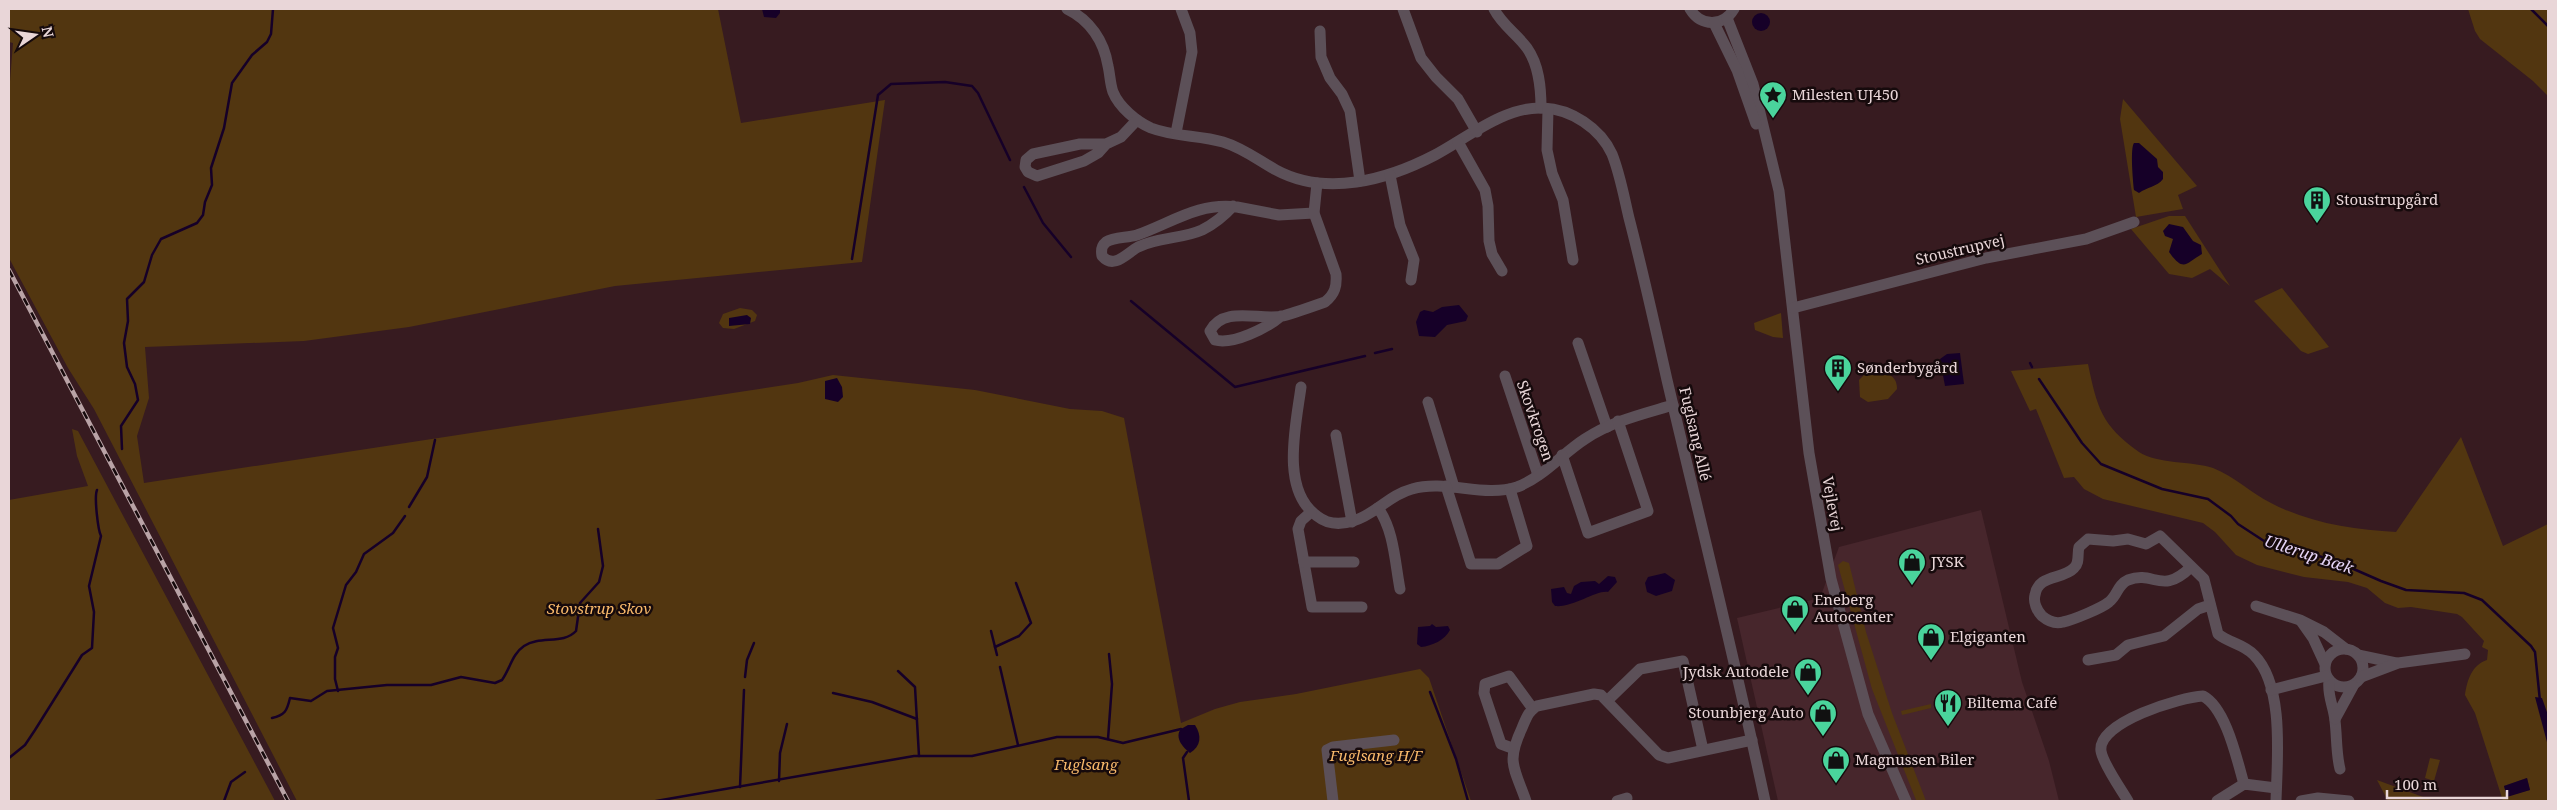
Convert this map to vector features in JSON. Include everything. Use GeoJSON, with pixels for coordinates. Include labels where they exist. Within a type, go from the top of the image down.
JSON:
{"type":"FeatureCollection","features":[{"type":"Feature","properties":{"kind":"street"},"geometry":{"type":"LineString","coordinates":[[1068,9],[1076,13],[1096,32],[1107,59],[1113,92],[1137,120],[1150,127],[1231,145],[1255,156],[1293,178],[1317,183],[1360,181],[1403,171],[1522,110],[1544,108]]}},
{"type":"Feature","properties":{"kind":"street"},"geometry":{"type":"LineString","coordinates":[[1176,133],[1192,52],[1190,33],[1181,9]]}},
{"type":"Feature","properties":{"kind":"street"},"geometry":{"type":"LineString","coordinates":[[1403,9],[1421,58],[1436,78],[1458,99],[1477,132]]}},
{"type":"Feature","properties":{"kind":"street"},"geometry":{"type":"LineString","coordinates":[[1494,9],[1499,18],[1527,47],[1535,64],[1544,108],[1547,150],[1552,173],[1563,200],[1573,260]]}},
{"type":"Feature","properties":{"kind":"street"},"geometry":{"type":"LineString","coordinates":[[1690,9],[1700,20],[1714,23],[1731,13]]}},
{"type":"Feature","properties":{"kind":"street","name":"Vejlevej"},"geometry":{"type":"LineString","coordinates":[[1731,13],[1753,84],[1776,174],[1793,308],[1808,453],[1831,580],[1868,714],[1906,801]]}},
{"type":"Feature","properties":{"kind":"street","name":"Vejlevej"},"geometry":{"type":"LineString","coordinates":[[1714,23],[1737,70],[1753,113],[1773,193],[1778,200]]}},
{"type":"Feature","properties":{"kind":"street"},"geometry":{"type":"LineString","coordinates":[[1320,31],[1321,57],[1330,78],[1342,94],[1350,111],[1360,181]]}},
{"type":"Feature","properties":{"kind":"street","name":"Fuglsang Allé"},"geometry":{"type":"LineString","coordinates":[[1544,108],[1561,111],[1591,127],[1604,140],[1612,154],[1647,287],[1765,801]]}},
{"type":"Feature","properties":{"kind":"street"},"geometry":{"type":"LineString","coordinates":[[1106,144],[1080,144],[1033,154],[1026,160],[1025,166],[1028,172],[1038,176],[1084,160],[1098,153],[1106,144],[1121,137],[1137,120]]}},
{"type":"Feature","properties":{"kind":"street"},"geometry":{"type":"LineString","coordinates":[[1458,142],[1485,190],[1488,206],[1489,241],[1492,254],[1502,271]]}},
{"type":"Feature","properties":{"kind":"street"},"geometry":{"type":"LineString","coordinates":[[1390,175],[1400,225],[1414,260],[1411,280]]}},
{"type":"Feature","properties":{"kind":"street"},"geometry":{"type":"LineString","coordinates":[[1281,316],[1269,326],[1231,340],[1215,340],[1210,331],[1214,324],[1235,316],[1281,316],[1325,302],[1334,294],[1336,274],[1314,213],[1317,183]]}},
{"type":"Feature","properties":{"kind":"street"},"geometry":{"type":"LineString","coordinates":[[1232,206],[1222,218],[1203,229],[1138,247],[1115,261],[1107,261],[1102,256],[1102,247],[1106,242],[1143,233],[1166,222],[1210,207],[1232,206],[1279,216],[1314,213]]}},
{"type":"Feature","properties":{"kind":"street"},"geometry":{"type":"LineString","coordinates":[[1166,222],[1173,238]]}},
{"type":"Feature","properties":{"kind":"street","name":"Stoustrupvej"},"geometry":{"type":"LineString","coordinates":[[1793,308],[1986,258],[2086,239],[2134,222]]}},
{"type":"Feature","properties":{"kind":"street"},"geometry":{"type":"LineString","coordinates":[[1578,344],[1607,427]]}},
{"type":"Feature","properties":{"kind":"street","name":"Skovkrogen"},"geometry":{"type":"LineString","coordinates":[[1504,376],[1538,475]]}},
{"type":"Feature","properties":{"kind":"street"},"geometry":{"type":"LineString","coordinates":[[1301,387],[1293,443],[1294,470],[1304,502],[1312,512],[1301,521],[1298,529],[1312,607],[1362,607]]}},
{"type":"Feature","properties":{"kind":"street"},"geometry":{"type":"LineString","coordinates":[[1428,402],[1471,564],[1498,564],[1527,546],[1510,488]]}},
{"type":"Feature","properties":{"kind":"street","name":"Skovkrogen"},"geometry":{"type":"LineString","coordinates":[[1312,512],[1324,521],[1337,523],[1352,522],[1378,508],[1390,498],[1414,488],[1450,487],[1486,490],[1510,488],[1523,484],[1538,475],[1562,455],[1618,421],[1673,405]]}},
{"type":"Feature","properties":{"kind":"street","name":"Skovkrogen"},"geometry":{"type":"LineString","coordinates":[[1562,455],[1588,533],[1648,511],[1618,421]]}},
{"type":"Feature","properties":{"kind":"street"},"geometry":{"type":"LineString","coordinates":[[1336,435],[1352,522]]}},
{"type":"Feature","properties":{"kind":"street"},"geometry":{"type":"LineString","coordinates":[[1378,508],[1385,518],[1389,530],[1400,589]]}},
{"type":"Feature","properties":{"kind":"street"},"geometry":{"type":"LineString","coordinates":[[2191,567],[2182,576],[2167,582],[2145,578],[2130,580],[2118,587],[2114,598],[2107,604],[2063,622],[2047,620],[2035,605],[2035,594],[2038,587],[2045,580],[2074,569],[2077,564],[2079,547],[2088,539],[2113,542],[2128,539],[2146,544],[2160,536],[2191,567],[2204,580],[2218,634],[2240,644],[2256,656],[2262,664],[2271,690],[2276,724],[2276,801]]}},
{"type":"Feature","properties":{"kind":"street"},"geometry":{"type":"LineString","coordinates":[[1304,562],[1354,562]]}},
{"type":"Feature","properties":{"kind":"street"},"geometry":{"type":"LineString","coordinates":[[2088,660],[2116,655],[2128,644],[2164,636],[2198,609],[2210,605]]}},
{"type":"Feature","properties":{"kind":"street"},"geometry":{"type":"LineString","coordinates":[[2256,606],[2300,620],[2324,632],[2358,656],[2398,663]]}},
{"type":"Feature","properties":{"kind":"street"},"geometry":{"type":"LineString","coordinates":[[2300,620],[2313,638],[2327,674],[2340,688],[2353,686]]}},
{"type":"Feature","properties":{"kind":"street"},"geometry":{"type":"LineString","coordinates":[[2340,769],[2337,756],[2335,719],[2328,691],[2327,674],[2332,653],[2346,649]]}},
{"type":"Feature","properties":{"kind":"street"},"geometry":{"type":"LineString","coordinates":[[2335,719],[2353,686],[2361,677],[2398,663],[2464,654]]}},
{"type":"Feature","properties":{"kind":"street"},"geometry":{"type":"LineString","coordinates":[[2358,656],[2363,666],[2361,677]]}},
{"type":"Feature","properties":{"kind":"street"},"geometry":{"type":"LineString","coordinates":[[1608,700],[1640,669],[1683,661],[1703,750]]}},
{"type":"Feature","properties":{"kind":"street"},"geometry":{"type":"LineString","coordinates":[[2271,690],[2327,674]]}},
{"type":"Feature","properties":{"kind":"street"},"geometry":{"type":"LineString","coordinates":[[1512,748],[1501,744],[1484,693],[1485,684],[1509,676],[1533,709]]}},
{"type":"Feature","properties":{"kind":"street"},"geometry":{"type":"LineString","coordinates":[[1526,801],[1511,758],[1512,748],[1533,709],[1594,694],[1608,700],[1659,755],[1668,758],[1752,740]]}},
{"type":"Feature","properties":{"kind":"street"},"geometry":{"type":"LineString","coordinates":[[2128,801],[2105,761],[2101,750],[2102,740],[2110,732],[2137,716],[2159,706],[2194,696],[2203,696],[2217,707],[2236,755],[2244,784]]}},
{"type":"Feature","properties":{"kind":"street"},"geometry":{"type":"LineString","coordinates":[[1332,801],[1327,750],[1332,747],[1394,740]]}},
{"type":"Feature","properties":{"kind":"street"},"geometry":{"type":"LineString","coordinates":[[2217,801],[2244,784],[2276,788]]}},
{"type":"Feature","properties":{"kind":"street"},"geometry":{"type":"LineString","coordinates":[[2301,801],[2318,798],[2349,801]]}},
{"type":"Feature","properties":{"kind":"shaded area"},"geometry":{"type":"Polygon","coordinates":[[[762,9],[780,9],[780,13],[776,18],[764,17],[762,9]]]}},
{"type":"Feature","properties":{"kind":"shaded area"},"geometry":{"type":"Polygon","coordinates":[[[1761,13],[1767,16],[1770,22],[1767,28],[1761,31],[1755,28],[1752,22],[1755,16],[1761,13]]]}},
{"type":"Feature","properties":{"kind":"shaded area"},"geometry":{"type":"Polygon","coordinates":[[[2134,143],[2139,143],[2157,159],[2158,167],[2163,172],[2161,182],[2139,193],[2134,190],[2132,158],[2134,143]]]}},
{"type":"Feature","properties":{"kind":"shaded area"},"geometry":{"type":"Polygon","coordinates":[[[2169,224],[2183,227],[2193,241],[2201,245],[2202,254],[2185,264],[2178,262],[2169,252],[2173,239],[2165,236],[2163,231],[2169,224]]]}},
{"type":"Feature","properties":{"kind":"shaded area"},"geometry":{"type":"Polygon","coordinates":[[[1459,305],[1468,316],[1466,321],[1447,325],[1435,337],[1419,336],[1416,322],[1420,312],[1424,310],[1433,312],[1442,307],[1459,305]]]}},
{"type":"Feature","properties":{"kind":"shaded area"},"geometry":{"type":"Polygon","coordinates":[[[747,315],[751,318],[750,324],[729,326],[729,318],[747,315]]]}},
{"type":"Feature","properties":{"kind":"shaded area"},"geometry":{"type":"Polygon","coordinates":[[[1960,353],[1964,384],[1945,386],[1940,359],[1947,354],[1960,353]]]}},
{"type":"Feature","properties":{"kind":"shaded area"},"geometry":{"type":"Polygon","coordinates":[[[837,378],[842,387],[843,397],[838,402],[825,399],[825,381],[837,378]]]}},
{"type":"Feature","properties":{"kind":"shaded area"},"geometry":{"type":"Polygon","coordinates":[[[1981,510],[2022,682],[2049,761],[2059,801],[1778,801],[1737,618],[1820,598],[1839,547],[1981,510]]]}},
{"type":"Feature","properties":{"kind":"shaded area"},"geometry":{"type":"Polygon","coordinates":[[[1665,573],[1675,580],[1672,591],[1656,596],[1647,592],[1645,583],[1648,577],[1665,573]]]}},
{"type":"Feature","properties":{"kind":"shaded area"},"geometry":{"type":"Polygon","coordinates":[[[1608,576],[1615,577],[1617,582],[1608,592],[1562,606],[1555,606],[1552,602],[1551,589],[1564,587],[1567,593],[1571,594],[1574,586],[1581,582],[1595,581],[1599,584],[1608,576]]]}},
{"type":"Feature","properties":{"kind":"shaded area"},"geometry":{"type":"Polygon","coordinates":[[[1432,624],[1436,627],[1448,626],[1450,630],[1438,642],[1421,647],[1417,644],[1418,627],[1430,626],[1432,624]]]}},
{"type":"Feature","properties":{"kind":"shaded area"},"geometry":{"type":"Polygon","coordinates":[[[2535,697],[2542,698],[2548,715],[2548,746],[2535,697]]]}},
{"type":"Feature","properties":{"kind":"shaded area"},"geometry":{"type":"Polygon","coordinates":[[[1188,725],[1195,725],[1199,733],[1198,744],[1190,753],[1182,745],[1178,735],[1181,729],[1188,725]]]}},
{"type":"Feature","properties":{"kind":"shaded area"},"geometry":{"type":"Polygon","coordinates":[[[2527,778],[2530,790],[2507,797],[2504,786],[2527,778]]]}},
{"type":"Feature","properties":{"kind":"green space","name":"Stovstrup Skov"},"geometry":{"type":"Polygon","coordinates":[[[9,9],[718,9],[741,123],[885,100],[862,262],[615,286],[409,327],[304,341],[145,347],[149,398],[137,436],[144,483],[798,383],[833,375],[975,390],[1070,409],[1102,411],[1124,418],[1181,723],[1215,709],[1240,702],[1296,694],[1420,669],[1429,678],[1471,801],[297,801],[94,409],[68,368],[9,258],[9,94],[13,43],[9,42],[9,9]]]}},
{"type":"Feature","properties":{"kind":"green space"},"geometry":{"type":"Polygon","coordinates":[[[2468,9],[2548,9],[2548,96],[2533,81],[2480,39],[2475,31],[2468,9]]]}},
{"type":"Feature","properties":{"kind":"green space"},"geometry":{"type":"Polygon","coordinates":[[[2123,99],[2197,186],[2178,195],[2183,209],[2136,217],[2120,119],[2123,99]]]}},
{"type":"Feature","properties":{"kind":"green space"},"geometry":{"type":"Polygon","coordinates":[[[2169,216],[2185,216],[2230,286],[2210,269],[2192,278],[2169,274],[2131,229],[2169,216]]]}},
{"type":"Feature","properties":{"kind":"green space"},"geometry":{"type":"Polygon","coordinates":[[[2282,288],[2329,347],[2308,354],[2301,351],[2254,301],[2282,288]]]}},
{"type":"Feature","properties":{"kind":"green space"},"geometry":{"type":"Polygon","coordinates":[[[740,308],[752,310],[757,315],[755,321],[734,329],[723,328],[719,323],[723,314],[740,308]]]}},
{"type":"Feature","properties":{"kind":"green space"},"geometry":{"type":"Polygon","coordinates":[[[1781,313],[1783,338],[1773,337],[1755,330],[1754,323],[1781,313]]]}},
{"type":"Feature","properties":{"kind":"green space"},"geometry":{"type":"Polygon","coordinates":[[[2088,364],[2094,392],[2103,414],[2116,433],[2139,452],[2155,459],[2213,468],[2286,510],[2301,516],[2348,527],[2396,532],[2461,437],[2503,546],[2548,524],[2548,801],[2503,801],[2475,713],[2465,695],[2471,674],[2478,665],[2487,660],[2488,650],[2482,647],[2484,641],[2462,617],[2457,614],[2411,607],[2398,608],[2385,603],[2367,588],[2348,582],[2304,577],[2257,565],[2236,555],[2215,532],[2203,523],[2103,499],[2084,489],[2074,477],[2064,478],[2036,409],[2030,411],[2011,371],[2088,364]],[[2527,778],[2504,786],[2507,796],[2530,790],[2527,778]]]}},
{"type":"Feature","properties":{"kind":"green space"},"geometry":{"type":"Polygon","coordinates":[[[1872,372],[1886,373],[1895,380],[1897,389],[1888,399],[1868,402],[1860,397],[1859,380],[1865,374],[1872,372]]]}},
{"type":"Feature","properties":{"kind":"green space"},"geometry":{"type":"Polygon","coordinates":[[[72,429],[78,431],[275,801],[9,801],[9,500],[88,486],[77,456],[72,429]]]}},
{"type":"Feature","properties":{"kind":"green space"},"geometry":{"type":"Polygon","coordinates":[[[1843,561],[1849,563],[1866,632],[1892,713],[1926,801],[1916,800],[1872,689],[1838,565],[1843,561]]]}},
{"type":"Feature","properties":{"kind":"green space"},"geometry":{"type":"Polygon","coordinates":[[[1931,704],[1931,708],[1902,715],[1901,711],[1931,704]]]}},
{"type":"Feature","properties":{"kind":"green space"},"geometry":{"type":"Polygon","coordinates":[[[2430,758],[2440,760],[2434,781],[2425,778],[2430,758]]]}},
{"type":"Feature","properties":{"kind":"green space"},"geometry":{"type":"Polygon","coordinates":[[[2377,780],[2434,801],[2388,801],[2377,780]]]}},
{"type":"Feature","properties":{"kind":"waterway"},"geometry":{"type":"LineString","coordinates":[[122,449],[121,426],[138,400],[135,384],[127,367],[124,343],[128,321],[127,299],[144,282],[152,255],[161,239],[197,223],[203,215],[205,202],[212,185],[211,168],[224,128],[232,83],[252,55],[267,42],[271,34],[273,9]]}},
{"type":"Feature","properties":{"kind":"waterway"},"geometry":{"type":"LineString","coordinates":[[2531,9],[2548,26]]}},
{"type":"Feature","properties":{"kind":"waterway"},"geometry":{"type":"LineString","coordinates":[[852,259],[878,95],[891,84],[945,82],[972,86],[978,93],[1010,160]]}},
{"type":"Feature","properties":{"kind":"waterway"},"geometry":{"type":"LineString","coordinates":[[1024,187],[1043,223],[1071,257]]}},
{"type":"Feature","properties":{"kind":"waterway"},"geometry":{"type":"LineString","coordinates":[[1131,301],[1235,387],[1365,356]]}},
{"type":"Feature","properties":{"kind":"waterway"},"geometry":{"type":"LineString","coordinates":[[1375,353],[1392,349]]}},
{"type":"Feature","properties":{"kind":"waterway","name":"Ullerup Bæk"},"geometry":{"type":"LineString","coordinates":[[2030,363],[2032,367]]}},
{"type":"Feature","properties":{"kind":"waterway","name":"Ullerup Bæk"},"geometry":{"type":"LineString","coordinates":[[2039,379],[2082,443],[2101,464],[2162,489],[2208,499],[2231,516],[2238,524],[2264,541],[2333,560],[2406,590],[2464,593],[2482,600],[2535,652],[2540,701]]}},
{"type":"Feature","properties":{"kind":"waterway"},"geometry":{"type":"LineString","coordinates":[[409,507],[427,477],[435,440]]}},
{"type":"Feature","properties":{"kind":"waterway"},"geometry":{"type":"LineString","coordinates":[[9,758],[25,745],[82,655],[92,648],[94,612],[89,586],[101,536],[97,513],[97,490]]}},
{"type":"Feature","properties":{"kind":"waterway"},"geometry":{"type":"LineString","coordinates":[[338,691],[335,679],[335,657],[338,648],[333,628],[346,585],[356,572],[364,554],[393,533],[405,516]]}},
{"type":"Feature","properties":{"kind":"waterway"},"geometry":{"type":"LineString","coordinates":[[272,718],[285,712],[290,698],[311,701],[327,691],[387,685],[431,685],[461,677],[495,683],[502,680],[514,657],[524,646],[537,641],[565,638],[576,631],[580,603],[599,582],[603,566],[598,529]]}},
{"type":"Feature","properties":{"kind":"waterway"},"geometry":{"type":"LineString","coordinates":[[995,647],[1019,636],[1031,623],[1016,583]]}},
{"type":"Feature","properties":{"kind":"waterway"},"geometry":{"type":"LineString","coordinates":[[991,631],[997,655]]}},
{"type":"Feature","properties":{"kind":"waterway"},"geometry":{"type":"LineString","coordinates":[[745,677],[747,660],[754,643]]}},
{"type":"Feature","properties":{"kind":"waterway"},"geometry":{"type":"LineString","coordinates":[[1108,739],[1112,684],[1109,654]]}},
{"type":"Feature","properties":{"kind":"waterway"},"geometry":{"type":"LineString","coordinates":[[1000,667],[1018,745]]}},
{"type":"Feature","properties":{"kind":"waterway"},"geometry":{"type":"LineString","coordinates":[[898,671],[915,687],[919,756]]}},
{"type":"Feature","properties":{"kind":"waterway"},"geometry":{"type":"LineString","coordinates":[[740,787],[744,690]]}},
{"type":"Feature","properties":{"kind":"waterway"},"geometry":{"type":"LineString","coordinates":[[1430,692],[1456,759],[1468,801]]}},
{"type":"Feature","properties":{"kind":"waterway"},"geometry":{"type":"LineString","coordinates":[[833,693],[872,702],[917,719]]}},
{"type":"Feature","properties":{"kind":"waterway"},"geometry":{"type":"LineString","coordinates":[[779,781],[780,753],[787,724]]}},
{"type":"Feature","properties":{"kind":"waterway"},"geometry":{"type":"LineString","coordinates":[[656,801],[914,756],[972,756],[1057,737],[1098,737],[1123,743],[1181,729]]}},
{"type":"Feature","properties":{"kind":"waterway"},"geometry":{"type":"LineString","coordinates":[[1187,752],[1183,758],[1189,801]]}},
{"type":"Feature","properties":{"kind":"waterway"},"geometry":{"type":"LineString","coordinates":[[224,801],[231,782],[245,772]]}},
{"type":"Feature","properties":{"kind":"railway"},"geometry":{"type":"LineString","coordinates":[[9,270],[288,801]]}},
{"type":"Feature","properties":{"kind":"place","name":"Milesten UJ450"},"geometry":{"type":"Point","coordinates":[1773,119]}},
{"type":"Feature","properties":{"kind":"place","name":"Stoustrupgård"},"geometry":{"type":"Point","coordinates":[2317,224]}},
{"type":"Feature","properties":{"kind":"place","name":"Sønderbygård"},"geometry":{"type":"Point","coordinates":[1838,392]}},
{"type":"Feature","properties":{"kind":"place","name":"JYSK"},"geometry":{"type":"Point","coordinates":[1912,586]}},
{"type":"Feature","properties":{"kind":"place","name":"Eneberg Autocenter"},"geometry":{"type":"Point","coordinates":[1795,633]}},
{"type":"Feature","properties":{"kind":"place","name":"Elgiganten"},"geometry":{"type":"Point","coordinates":[1931,661]}},
{"type":"Feature","properties":{"kind":"place","name":"Jydsk Autodele"},"geometry":{"type":"Point","coordinates":[1808,696]}},
{"type":"Feature","properties":{"kind":"place","name":"Biltema Café"},"geometry":{"type":"Point","coordinates":[1948,727]}},
{"type":"Feature","properties":{"kind":"place","name":"Stounbjerg Auto"},"geometry":{"type":"Point","coordinates":[1823,737]}},
{"type":"Feature","properties":{"kind":"place","name":"Magnussen Biler"},"geometry":{"type":"Point","coordinates":[1836,784]}},
{"type":"Feature","properties":{"kind":"park label","name":"Fuglsang H/F"},"geometry":{"type":"Point","coordinates":[1376,756]}},
{"type":"Feature","properties":{"kind":"park label","name":"Fuglsang"},"geometry":{"type":"Point","coordinates":[1086,765]}}]}
